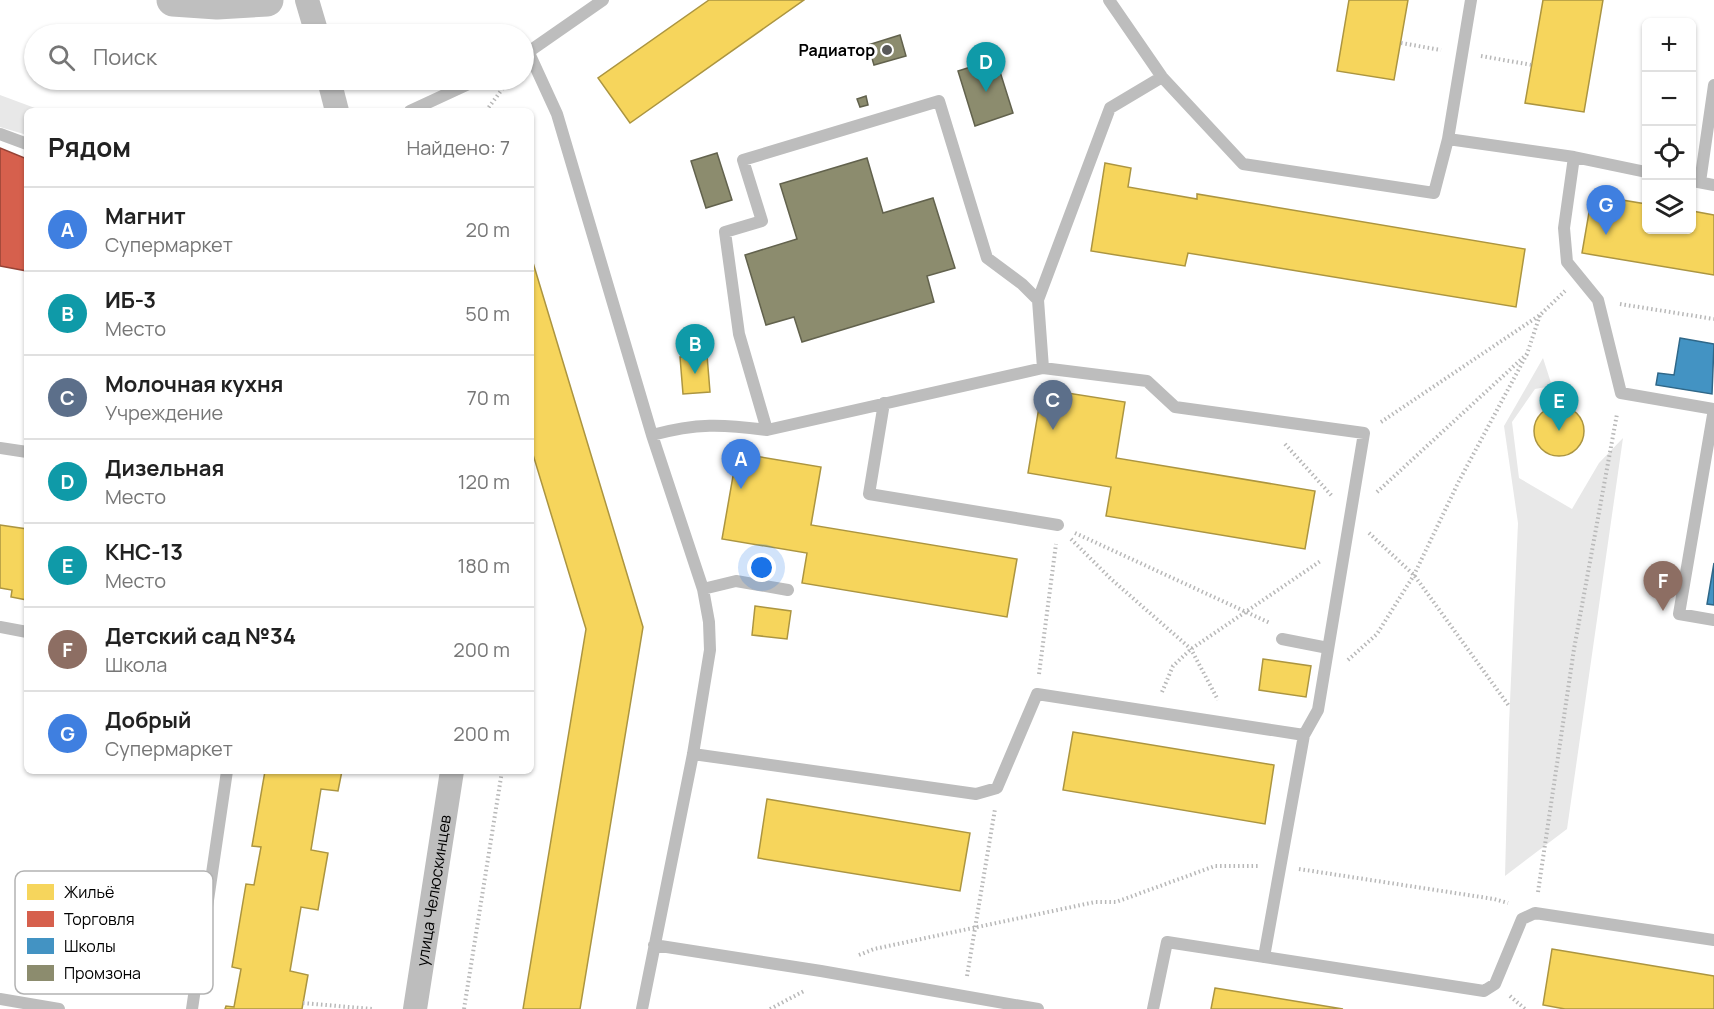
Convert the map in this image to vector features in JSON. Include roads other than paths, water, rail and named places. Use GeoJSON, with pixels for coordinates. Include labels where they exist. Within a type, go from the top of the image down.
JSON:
{"type":"FeatureCollection","features":[{"type":"Feature","properties":{"kind":"main road"},"geometry":{"type":"LineString","coordinates":[[173,0],[217,3],[267,0]]}},
{"type":"Feature","properties":{"kind":"street"},"geometry":{"type":"LineString","coordinates":[[307,0],[314,24]]}},
{"type":"Feature","properties":{"kind":"street"},"geometry":{"type":"LineString","coordinates":[[332,90],[336,108]]}},
{"type":"Feature","properties":{"kind":"street","name":"улица Челюскинцев"},"geometry":{"type":"LineString","coordinates":[[416,1009],[452,774]]}},
{"type":"Feature","properties":{"kind":"lane"},"geometry":{"type":"LineString","coordinates":[[534,48],[603,0]]}},
{"type":"Feature","properties":{"kind":"lane"},"geometry":{"type":"LineString","coordinates":[[1109,0],[1162,77],[1243,164],[1434,193],[1448,139],[1471,0]]}},
{"type":"Feature","properties":{"kind":"lane"},"geometry":{"type":"LineString","coordinates":[[534,69],[557,114],[652,435],[704,589],[709,622],[710,650],[693,754],[642,1009]]}},
{"type":"Feature","properties":{"kind":"lane"},"geometry":{"type":"LineString","coordinates":[[1043,368],[1038,300],[1110,108],[1162,77]]}},
{"type":"Feature","properties":{"kind":"lane"},"geometry":{"type":"LineString","coordinates":[[1714,85],[1696,181],[1714,185]]}},
{"type":"Feature","properties":{"kind":"lane"},"geometry":{"type":"LineString","coordinates":[[416,108],[455,90]]}},
{"type":"Feature","properties":{"kind":"lane"},"geometry":{"type":"LineString","coordinates":[[767,430],[739,334],[725,232],[762,221],[743,160],[939,101],[987,258],[1022,284],[1038,300]]}},
{"type":"Feature","properties":{"kind":"lane"},"geometry":{"type":"LineString","coordinates":[[0,134],[24,143]]}},
{"type":"Feature","properties":{"kind":"lane"},"geometry":{"type":"LineString","coordinates":[[1448,139],[1642,171]]}},
{"type":"Feature","properties":{"kind":"lane"},"geometry":{"type":"LineString","coordinates":[[1574,158],[1564,228],[1567,262],[1598,300],[1621,393],[1714,409],[1679,614],[1714,620]]}},
{"type":"Feature","properties":{"kind":"lane"},"geometry":{"type":"LineString","coordinates":[[652,435],[683,427],[723,424],[767,430],[1043,368],[1147,381],[1175,406],[1364,433],[1318,710],[1304,735],[1264,957]]}},
{"type":"Feature","properties":{"kind":"lane"},"geometry":{"type":"LineString","coordinates":[[884,404],[869,494],[1058,525]]}},
{"type":"Feature","properties":{"kind":"lane"},"geometry":{"type":"LineString","coordinates":[[0,448],[24,452]]}},
{"type":"Feature","properties":{"kind":"lane"},"geometry":{"type":"LineString","coordinates":[[704,589],[736,581],[788,590]]}},
{"type":"Feature","properties":{"kind":"lane"},"geometry":{"type":"LineString","coordinates":[[0,627],[24,631]]}},
{"type":"Feature","properties":{"kind":"lane"},"geometry":{"type":"LineString","coordinates":[[1282,639],[1328,648]]}},
{"type":"Feature","properties":{"kind":"lane"},"geometry":{"type":"LineString","coordinates":[[693,754],[976,794],[997,788],[1037,694],[1304,735]]}},
{"type":"Feature","properties":{"kind":"lane"},"geometry":{"type":"LineString","coordinates":[[212,871],[227,774]]}},
{"type":"Feature","properties":{"kind":"lane"},"geometry":{"type":"LineString","coordinates":[[1153,1009],[1167,942],[1484,991],[1495,984],[1522,919],[1535,913],[1714,940]]}},
{"type":"Feature","properties":{"kind":"lane"},"geometry":{"type":"LineString","coordinates":[[654,945],[821,971],[1038,1009]]}},
{"type":"Feature","properties":{"kind":"lane"},"geometry":{"type":"LineString","coordinates":[[192,1009],[194,994]]}},
{"type":"Feature","properties":{"kind":"lane"},"geometry":{"type":"LineString","coordinates":[[6,1003],[59,1009]]}},
{"type":"Feature","properties":{"kind":"place","name":"Радиатор"},"geometry":{"type":"Point","coordinates":[887,50]}},
{"type":"Feature","properties":{"kind":"place","name":"Дизельная"},"geometry":{"type":"Point","coordinates":[986,92]}},
{"type":"Feature","properties":{"kind":"place","name":"Добрый"},"geometry":{"type":"Point","coordinates":[1606,235]}},
{"type":"Feature","properties":{"kind":"place","name":"ИБ-3"},"geometry":{"type":"Point","coordinates":[695,374]}},
{"type":"Feature","properties":{"kind":"place","name":"Молочная кухня"},"geometry":{"type":"Point","coordinates":[1053,430]}},
{"type":"Feature","properties":{"kind":"place","name":"КНС-13"},"geometry":{"type":"Point","coordinates":[1559,431]}},
{"type":"Feature","properties":{"kind":"place","name":"Магнит"},"geometry":{"type":"Point","coordinates":[741,489]}},
{"type":"Feature","properties":{"kind":"place","name":"Детский сад №34"},"geometry":{"type":"Point","coordinates":[1663,611]}}]}
